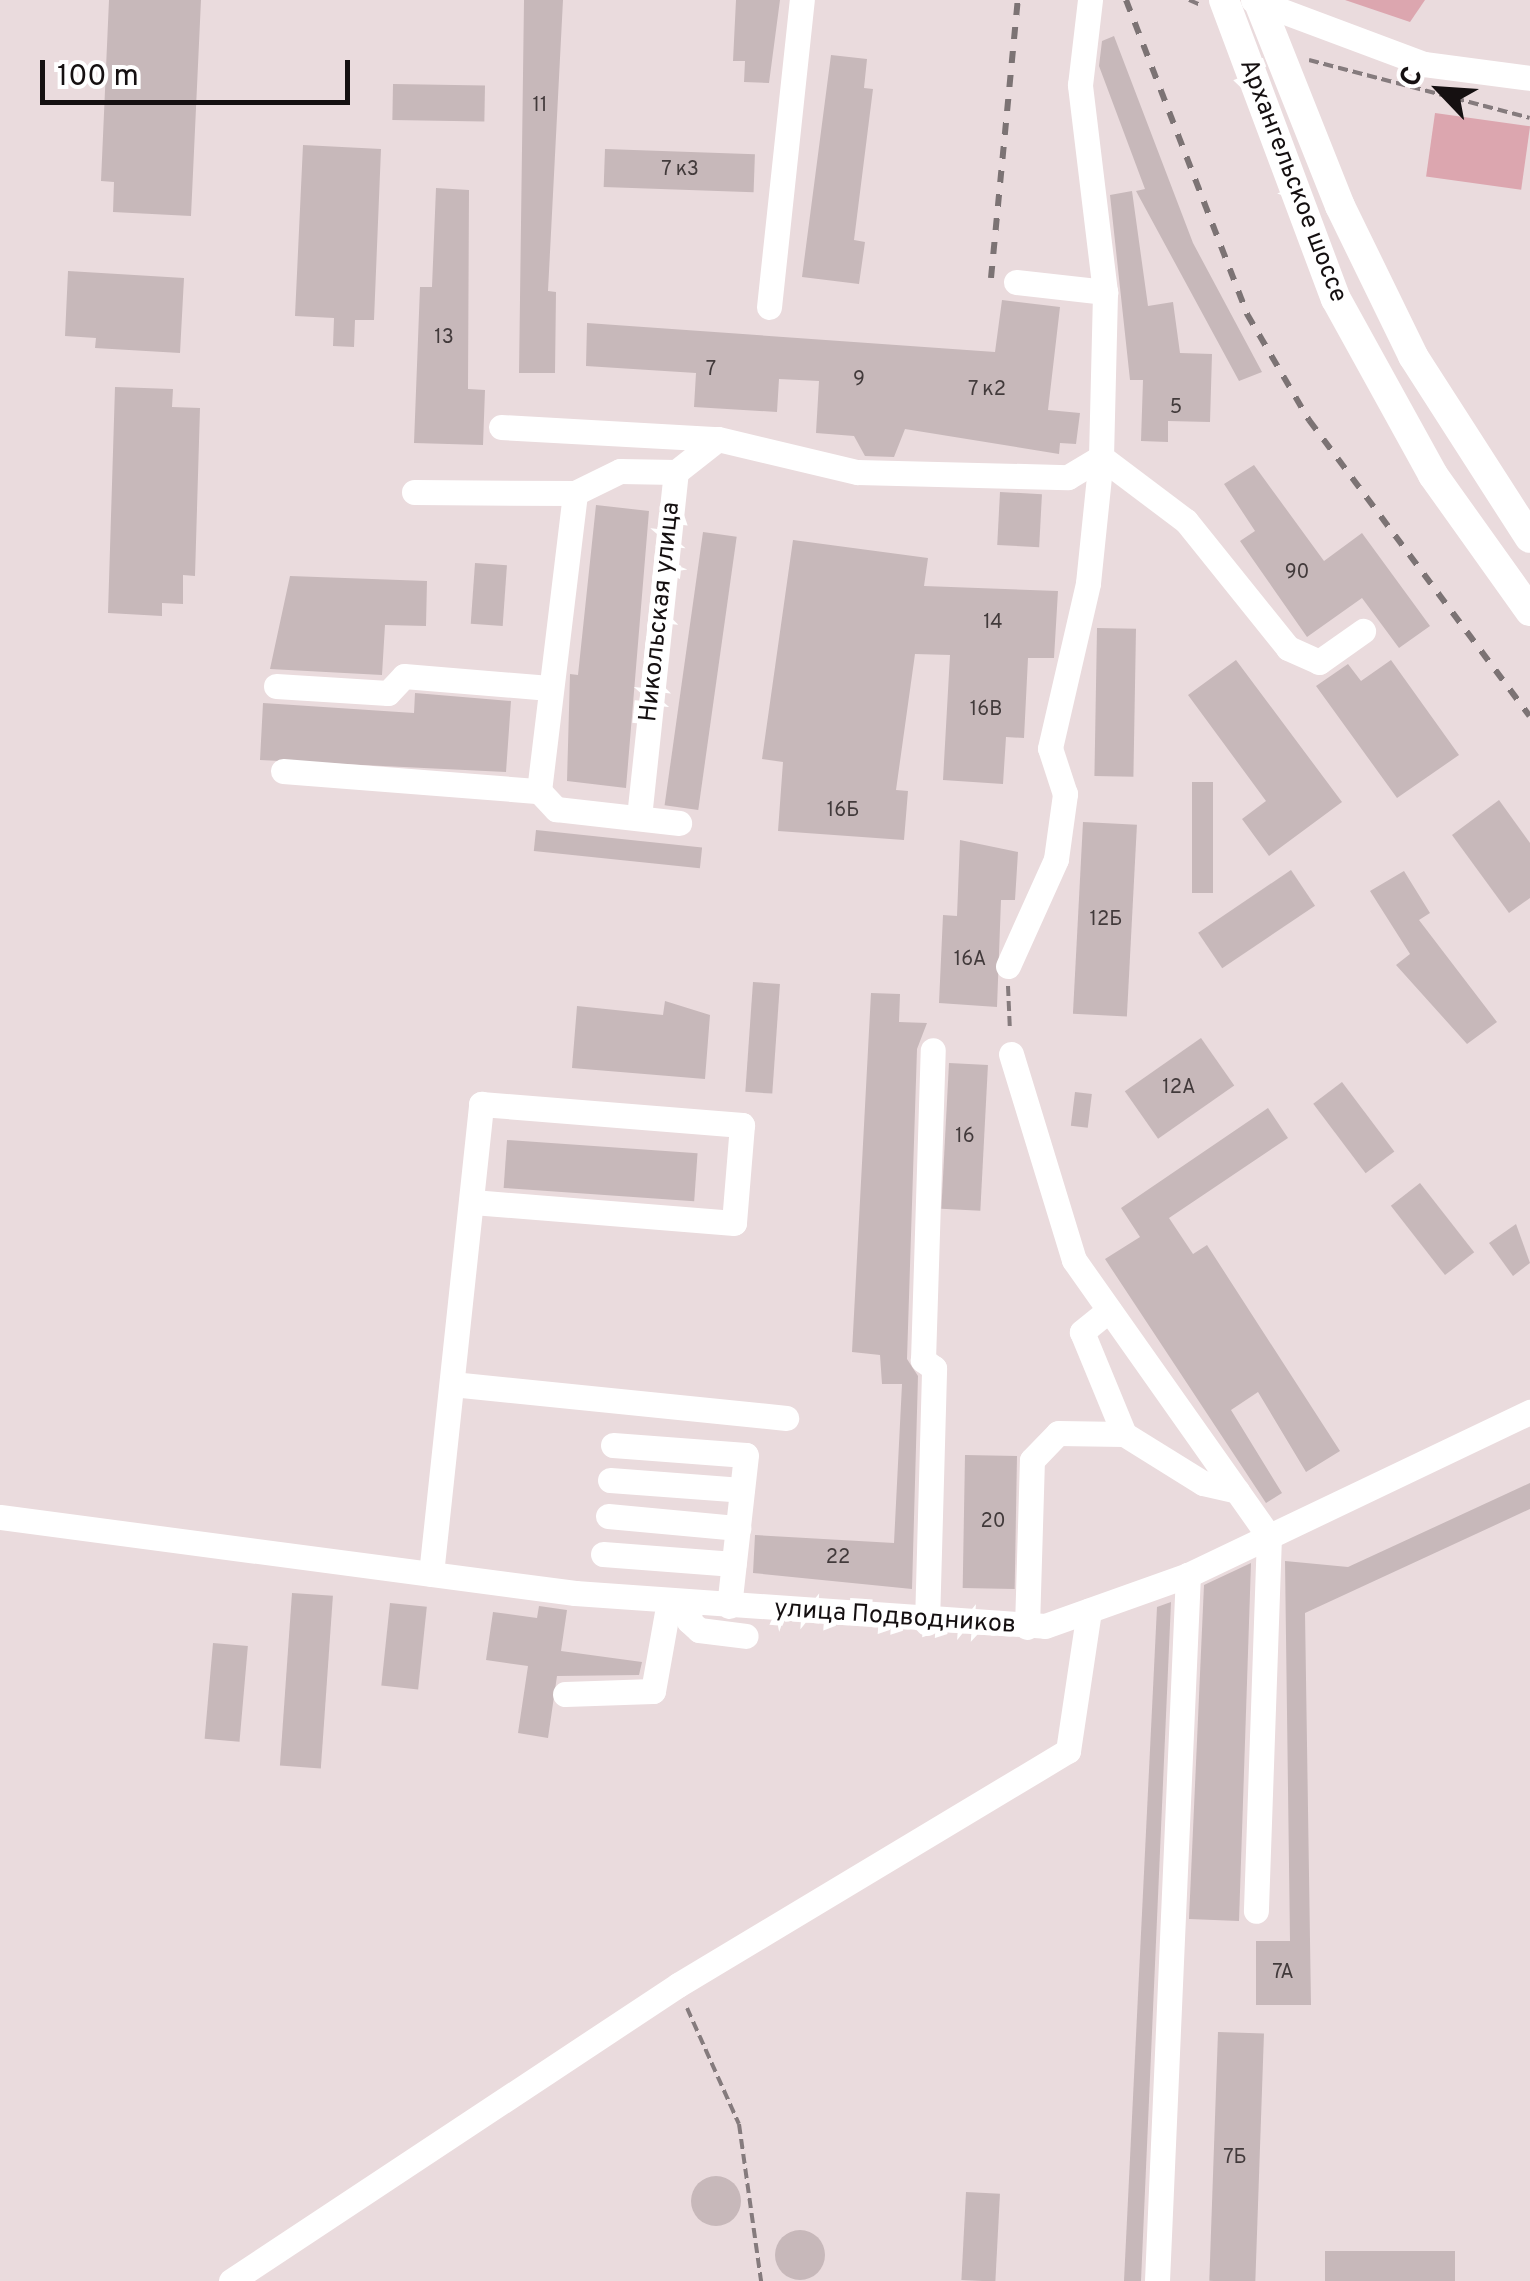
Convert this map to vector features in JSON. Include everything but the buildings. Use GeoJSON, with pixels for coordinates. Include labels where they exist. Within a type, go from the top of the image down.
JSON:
{"type":"FeatureCollection","features":[{"type":"Feature","properties":{"kind":"main road","name":"Архангельское шоссе"},"geometry":{"type":"LineString","coordinates":[[1257,1],[1340,206],[1414,356],[1530,538]]}},
{"type":"Feature","properties":{"kind":"main road","name":"Архангельское шоссе"},"geometry":{"type":"LineString","coordinates":[[1212,2],[1336,300],[1433,475],[1530,611]]}},
{"type":"Feature","properties":{"kind":"street"},"geometry":{"type":"LineString","coordinates":[[769,307],[802,0]]}},
{"type":"Feature","properties":{"kind":"street"},"geometry":{"type":"LineString","coordinates":[[1008,966],[1056,859],[1065,794],[1050,748],[1088,583],[1102,457],[1105,292],[1080,86],[1090,0]]}},
{"type":"Feature","properties":{"kind":"street"},"geometry":{"type":"LineString","coordinates":[[1257,1],[1424,64],[1530,78]]}},
{"type":"Feature","properties":{"kind":"street"},"geometry":{"type":"LineString","coordinates":[[1016,282],[1105,292]]}},
{"type":"Feature","properties":{"kind":"street"},"geometry":{"type":"LineString","coordinates":[[501,426],[718,439],[857,472],[1068,476],[1102,457]]}},
{"type":"Feature","properties":{"kind":"street","name":"Никольская улица"},"geometry":{"type":"LineString","coordinates":[[640,816],[676,472],[718,439]]}},
{"type":"Feature","properties":{"kind":"street"},"geometry":{"type":"LineString","coordinates":[[1102,457],[1186,522],[1288,648],[1320,662],[1363,631]]}},
{"type":"Feature","properties":{"kind":"street"},"geometry":{"type":"LineString","coordinates":[[414,492],[575,493],[620,471],[676,472]]}},
{"type":"Feature","properties":{"kind":"street"},"geometry":{"type":"LineString","coordinates":[[538,791],[575,493]]}},
{"type":"Feature","properties":{"kind":"street"},"geometry":{"type":"LineString","coordinates":[[276,686],[388,692],[404,676],[550,688]]}},
{"type":"Feature","properties":{"kind":"street"},"geometry":{"type":"LineString","coordinates":[[282,771],[538,791],[556,809],[678,823]]}},
{"type":"Feature","properties":{"kind":"street"},"geometry":{"type":"LineString","coordinates":[[927,1622],[934,1368],[923,1360],[933,1050]]}},
{"type":"Feature","properties":{"kind":"street"},"geometry":{"type":"LineString","coordinates":[[1010,1054],[1074,1260],[1269,1536],[1256,1911]]}},
{"type":"Feature","properties":{"kind":"street"},"geometry":{"type":"LineString","coordinates":[[431,1574],[481,1104],[742,1124],[734,1223],[473,1202]]}},
{"type":"Feature","properties":{"kind":"street"},"geometry":{"type":"LineString","coordinates":[[1109,1310],[1082,1332],[1124,1434]]}},
{"type":"Feature","properties":{"kind":"street"},"geometry":{"type":"LineString","coordinates":[[452,1384],[786,1418]]}},
{"type":"Feature","properties":{"kind":"street","name":"улица Подводников"},"geometry":{"type":"LineString","coordinates":[[0,1516],[576,1592],[1027,1628],[1089,1611],[1188,1575],[1530,1412]]}},
{"type":"Feature","properties":{"kind":"street"},"geometry":{"type":"LineString","coordinates":[[1027,1628],[1032,1460],[1058,1433],[1124,1434],[1204,1483],[1237,1491]]}},
{"type":"Feature","properties":{"kind":"street"},"geometry":{"type":"LineString","coordinates":[[612,1445],[746,1455],[729,1606]]}},
{"type":"Feature","properties":{"kind":"street"},"geometry":{"type":"LineString","coordinates":[[610,1480],[742,1490]]}},
{"type":"Feature","properties":{"kind":"street"},"geometry":{"type":"LineString","coordinates":[[608,1516],[738,1528]]}},
{"type":"Feature","properties":{"kind":"street"},"geometry":{"type":"LineString","coordinates":[[604,1554],[734,1564]]}},
{"type":"Feature","properties":{"kind":"street"},"geometry":{"type":"LineString","coordinates":[[1157,2281],[1188,1575]]}},
{"type":"Feature","properties":{"kind":"street"},"geometry":{"type":"LineString","coordinates":[[680,1602],[699,1630],[746,1636]]}},
{"type":"Feature","properties":{"kind":"street"},"geometry":{"type":"LineString","coordinates":[[565,1694],[653,1691],[680,1602]]}},
{"type":"Feature","properties":{"kind":"street"},"geometry":{"type":"LineString","coordinates":[[231,2281],[678,1985],[1068,1750],[1089,1611]]}},
{"type":"Feature","properties":{"kind":"path"},"geometry":{"type":"LineString","coordinates":[[1189,0],[1212,2]]}},
{"type":"Feature","properties":{"kind":"path"},"geometry":{"type":"LineString","coordinates":[[1300,57],[1530,118]]}},
{"type":"Feature","properties":{"kind":"path"},"geometry":{"type":"LineString","coordinates":[[1008,966],[1010,1054]]}},
{"type":"Feature","properties":{"kind":"path"},"geometry":{"type":"LineString","coordinates":[[678,1985],[738,2124],[761,2281]]}},
{"type":"Feature","properties":{"kind":"shaded area"},"geometry":{"type":"Polygon","coordinates":[[[1345,0],[1425,0],[1410,22],[1345,0]]]}},
{"type":"Feature","properties":{"kind":"shaded area"},"geometry":{"type":"Polygon","coordinates":[[[1435,113],[1530,126],[1521,190],[1426,176],[1435,113]]]}},
{"type":"Feature","properties":{"kind":"railway"},"geometry":{"type":"LineString","coordinates":[[991,278],[1018,0]]}},
{"type":"Feature","properties":{"kind":"railway"},"geometry":{"type":"LineString","coordinates":[[1126,0],[1247,314],[1309,420],[1530,716]]}}]}
